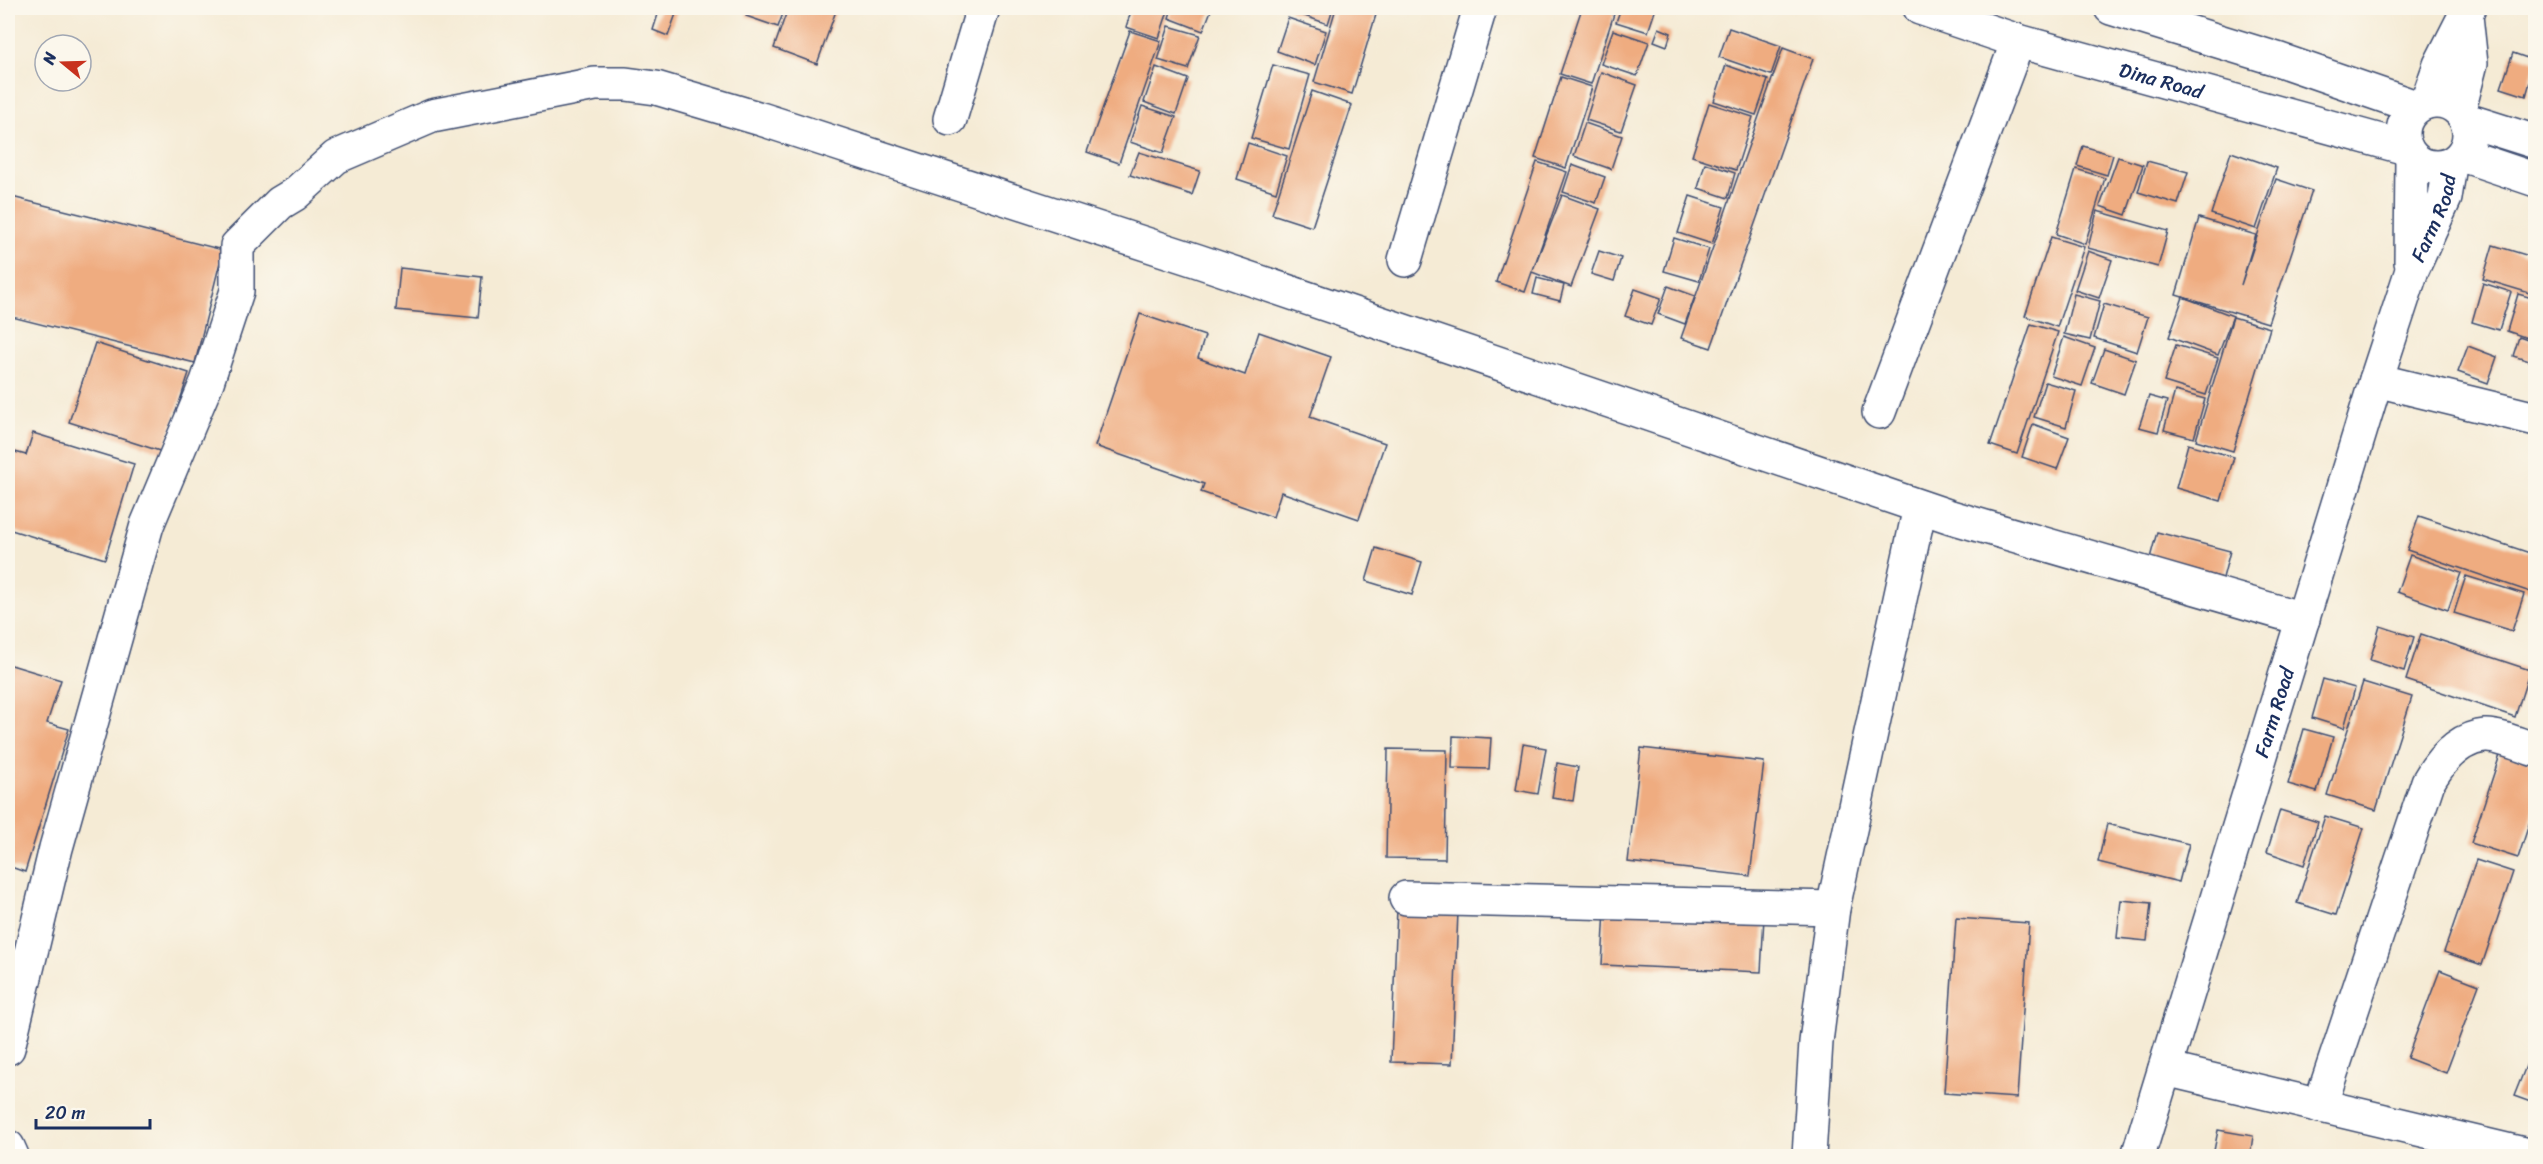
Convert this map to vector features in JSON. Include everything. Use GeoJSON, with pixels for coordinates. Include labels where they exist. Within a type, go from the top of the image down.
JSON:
{"type":"FeatureCollection","features":[{"type":"Feature","properties":{"kind":"street"},"geometry":{"type":"LineString","coordinates":[[950,119],[983,8]]}},
{"type":"Feature","properties":{"kind":"street"},"geometry":{"type":"LineString","coordinates":[[1405,260],[1480,8]]}},
{"type":"Feature","properties":{"kind":"street","name":"Dina Road"},"geometry":{"type":"LineString","coordinates":[[1920,8],[2018,41],[2364,138],[2409,153]]}},
{"type":"Feature","properties":{"kind":"street"},"geometry":{"type":"LineString","coordinates":[[2111,8],[2159,15],[2421,104],[2438,101],[2450,103],[2463,115],[2535,142]]}},
{"type":"Feature","properties":{"kind":"street"},"geometry":{"type":"LineString","coordinates":[[2468,12],[2421,104],[2408,115],[2403,126],[2409,153],[2430,167],[2456,160],[2535,180]]}},
{"type":"Feature","properties":{"kind":"street"},"geometry":{"type":"LineString","coordinates":[[2456,160],[2468,144],[2469,131],[2463,115],[2471,63],[2468,12]]}},
{"type":"Feature","properties":{"kind":"street"},"geometry":{"type":"LineString","coordinates":[[1880,412],[2018,41]]}},
{"type":"Feature","properties":{"kind":"street"},"geometry":{"type":"LineString","coordinates":[[8,1048],[56,848],[147,525],[207,382],[237,291],[237,246],[280,203],[295,194],[336,157],[432,116],[595,84],[626,84],[656,88],[760,119],[1198,261],[1920,507],[2303,618]]}},
{"type":"Feature","properties":{"kind":"street","name":"Farm Road"},"geometry":{"type":"LineString","coordinates":[[2409,153],[2412,270]]}},
{"type":"Feature","properties":{"kind":"street","name":"Farm Road"},"geometry":{"type":"LineString","coordinates":[[2138,1156],[2376,380],[2412,270],[2445,198],[2456,160]]}},
{"type":"Feature","properties":{"kind":"street"},"geometry":{"type":"LineString","coordinates":[[2376,380],[2535,419]]}},
{"type":"Feature","properties":{"kind":"street"},"geometry":{"type":"LineString","coordinates":[[1809,1156],[1815,1042],[1833,908],[1920,507]]}},
{"type":"Feature","properties":{"kind":"street"},"geometry":{"type":"LineString","coordinates":[[2320,1106],[2428,782],[2441,759],[2460,745],[2486,736],[2535,750]]}},
{"type":"Feature","properties":{"kind":"street"},"geometry":{"type":"LineString","coordinates":[[1406,898],[1833,908]]}},
{"type":"Feature","properties":{"kind":"street"},"geometry":{"type":"LineString","coordinates":[[2164,1069],[2532,1156]]}},
{"type":"Feature","properties":{"kind":"street"},"geometry":{"type":"LineString","coordinates":[[8,1147],[12,1156]]}},
{"type":"Feature","properties":{"kind":"building"},"geometry":{"type":"Polygon","coordinates":[[[660,8],[677,11],[668,36],[653,30],[660,8]]]}},
{"type":"Feature","properties":{"kind":"building"},"geometry":{"type":"Polygon","coordinates":[[[749,8],[785,8],[778,27],[746,16],[749,8]]]}},
{"type":"Feature","properties":{"kind":"building"},"geometry":{"type":"Polygon","coordinates":[[[788,8],[837,8],[817,64],[774,48],[788,8]]]}},
{"type":"Feature","properties":{"kind":"building"},"geometry":{"type":"Polygon","coordinates":[[[1132,8],[1169,8],[1159,38],[1126,27],[1132,8]]]}},
{"type":"Feature","properties":{"kind":"building"},"geometry":{"type":"Polygon","coordinates":[[[1172,8],[1212,8],[1203,31],[1169,18],[1172,8]]]}},
{"type":"Feature","properties":{"kind":"building"},"geometry":{"type":"Polygon","coordinates":[[[1291,8],[1333,8],[1328,24],[1290,11],[1291,8]]]}},
{"type":"Feature","properties":{"kind":"building"},"geometry":{"type":"Polygon","coordinates":[[[1336,8],[1378,8],[1352,94],[1314,82],[1336,8]]]}},
{"type":"Feature","properties":{"kind":"building"},"geometry":{"type":"Polygon","coordinates":[[[1582,8],[1616,8],[1591,84],[1560,74],[1582,8]]]}},
{"type":"Feature","properties":{"kind":"building"},"geometry":{"type":"Polygon","coordinates":[[[1621,8],[1656,8],[1648,32],[1616,22],[1621,8]]]}},
{"type":"Feature","properties":{"kind":"building"},"geometry":{"type":"Polygon","coordinates":[[[1288,18],[1326,31],[1315,65],[1277,51],[1288,18]]]}},
{"type":"Feature","properties":{"kind":"building"},"geometry":{"type":"Polygon","coordinates":[[[1169,26],[1200,35],[1188,69],[1158,60],[1169,26]]]}},
{"type":"Feature","properties":{"kind":"building"},"geometry":{"type":"Polygon","coordinates":[[[1659,28],[1671,33],[1667,46],[1654,41],[1659,28]]]}},
{"type":"Feature","properties":{"kind":"building"},"geometry":{"type":"Polygon","coordinates":[[[1729,28],[1781,46],[1771,75],[1719,57],[1729,28]]]}},
{"type":"Feature","properties":{"kind":"building"},"geometry":{"type":"Polygon","coordinates":[[[1613,30],[1649,42],[1637,76],[1601,64],[1613,30]]]}},
{"type":"Feature","properties":{"kind":"building"},"geometry":{"type":"Polygon","coordinates":[[[1130,31],[1161,41],[1119,163],[1087,152],[1130,31]]]}},
{"type":"Feature","properties":{"kind":"building"},"geometry":{"type":"Polygon","coordinates":[[[1783,48],[1813,59],[1711,348],[1681,338],[1783,48]]]}},
{"type":"Feature","properties":{"kind":"building"},"geometry":{"type":"Polygon","coordinates":[[[2513,53],[2536,61],[2526,96],[2501,88],[2513,53]]]}},
{"type":"Feature","properties":{"kind":"building"},"geometry":{"type":"Polygon","coordinates":[[[1273,65],[1310,75],[1289,149],[1251,138],[1273,65]]]}},
{"type":"Feature","properties":{"kind":"building"},"geometry":{"type":"Polygon","coordinates":[[[1726,65],[1768,80],[1756,115],[1714,101],[1726,65]]]}},
{"type":"Feature","properties":{"kind":"building"},"geometry":{"type":"Polygon","coordinates":[[[1156,67],[1188,79],[1176,114],[1144,102],[1156,67]]]}},
{"type":"Feature","properties":{"kind":"building"},"geometry":{"type":"Polygon","coordinates":[[[1601,72],[1637,85],[1621,131],[1586,120],[1601,72]]]}},
{"type":"Feature","properties":{"kind":"building"},"geometry":{"type":"Polygon","coordinates":[[[1561,77],[1592,87],[1566,168],[1535,158],[1561,77]]]}},
{"type":"Feature","properties":{"kind":"building"},"geometry":{"type":"Polygon","coordinates":[[[1312,91],[1352,105],[1312,227],[1272,214],[1312,91]]]}},
{"type":"Feature","properties":{"kind":"building"},"geometry":{"type":"Polygon","coordinates":[[[1709,103],[1753,117],[1736,170],[1692,156],[1709,103]]]}},
{"type":"Feature","properties":{"kind":"building"},"geometry":{"type":"Polygon","coordinates":[[[1142,106],[1176,117],[1163,153],[1130,142],[1142,106]]]}},
{"type":"Feature","properties":{"kind":"building"},"geometry":{"type":"Polygon","coordinates":[[[1585,123],[1622,136],[1611,169],[1574,156],[1585,123]]]}},
{"type":"Feature","properties":{"kind":"building"},"geometry":{"type":"Polygon","coordinates":[[[1248,143],[1287,156],[1276,192],[1237,179],[1248,143]]]}},
{"type":"Feature","properties":{"kind":"building"},"geometry":{"type":"Polygon","coordinates":[[[2083,146],[2113,155],[2107,175],[2077,166],[2083,146]]]}},
{"type":"Feature","properties":{"kind":"building"},"geometry":{"type":"Polygon","coordinates":[[[1139,152],[1200,171],[1192,195],[1130,175],[1139,152]]]}},
{"type":"Feature","properties":{"kind":"building"},"geometry":{"type":"Polygon","coordinates":[[[2231,152],[2277,168],[2256,229],[2211,214],[2231,152]]]}},
{"type":"Feature","properties":{"kind":"building"},"geometry":{"type":"Polygon","coordinates":[[[2118,157],[2143,165],[2126,215],[2100,206],[2118,157]]]}},
{"type":"Feature","properties":{"kind":"building"},"geometry":{"type":"Polygon","coordinates":[[[2147,161],[2188,172],[2178,204],[2138,192],[2147,161]]]}},
{"type":"Feature","properties":{"kind":"building"},"geometry":{"type":"Polygon","coordinates":[[[1537,162],[1567,172],[1533,270],[1562,195],[1600,209],[1571,287],[1532,272],[1525,292],[1496,282],[1537,162]]]}},
{"type":"Feature","properties":{"kind":"building"},"geometry":{"type":"Polygon","coordinates":[[[1705,163],[1735,173],[1728,198],[1698,188],[1705,163]]]}},
{"type":"Feature","properties":{"kind":"building"},"geometry":{"type":"Polygon","coordinates":[[[1572,165],[1605,177],[1596,203],[1563,192],[1572,165]]]}},
{"type":"Feature","properties":{"kind":"building"},"geometry":{"type":"Polygon","coordinates":[[[2076,169],[2105,178],[2085,244],[2056,234],[2076,169]]]}},
{"type":"Feature","properties":{"kind":"building"},"geometry":{"type":"Polygon","coordinates":[[[2276,179],[2312,191],[2268,323],[2176,295],[2199,218],[2256,235],[2241,285],[2276,179]]]}},
{"type":"Feature","properties":{"kind":"building"},"geometry":{"type":"Polygon","coordinates":[[[8,196],[223,250],[195,363],[8,316],[8,196]]]}},
{"type":"Feature","properties":{"kind":"building"},"geometry":{"type":"Polygon","coordinates":[[[1690,196],[1724,207],[1712,244],[1678,233],[1690,196]]]}},
{"type":"Feature","properties":{"kind":"building"},"geometry":{"type":"Polygon","coordinates":[[[2097,211],[2168,231],[2158,267],[2088,248],[2097,211]]]}},
{"type":"Feature","properties":{"kind":"building"},"geometry":{"type":"Polygon","coordinates":[[[2051,237],[2084,247],[2057,327],[2025,316],[2051,237]]]}},
{"type":"Feature","properties":{"kind":"building"},"geometry":{"type":"Polygon","coordinates":[[[1674,238],[1709,249],[1699,281],[1664,271],[1674,238]]]}},
{"type":"Feature","properties":{"kind":"building"},"geometry":{"type":"Polygon","coordinates":[[[2493,245],[2536,258],[2536,295],[2483,279],[2493,245]]]}},
{"type":"Feature","properties":{"kind":"building"},"geometry":{"type":"Polygon","coordinates":[[[1599,251],[1621,258],[1614,281],[1591,274],[1599,251]]]}},
{"type":"Feature","properties":{"kind":"building"},"geometry":{"type":"Polygon","coordinates":[[[2088,251],[2112,260],[2099,298],[2075,290],[2088,251]]]}},
{"type":"Feature","properties":{"kind":"building"},"geometry":{"type":"Polygon","coordinates":[[[400,268],[482,277],[478,318],[396,310],[400,268]]]}},
{"type":"Feature","properties":{"kind":"building"},"geometry":{"type":"Polygon","coordinates":[[[1537,278],[1564,285],[1560,301],[1533,294],[1537,278]]]}},
{"type":"Feature","properties":{"kind":"building"},"geometry":{"type":"Polygon","coordinates":[[[2483,283],[2511,292],[2499,330],[2472,322],[2483,283]]]}},
{"type":"Feature","properties":{"kind":"building"},"geometry":{"type":"Polygon","coordinates":[[[1668,286],[1695,296],[1685,324],[1658,314],[1668,286]]]}},
{"type":"Feature","properties":{"kind":"building"},"geometry":{"type":"Polygon","coordinates":[[[1635,289],[1661,298],[1651,325],[1625,316],[1635,289]]]}},
{"type":"Feature","properties":{"kind":"building"},"geometry":{"type":"Polygon","coordinates":[[[2074,294],[2100,301],[2090,340],[2064,334],[2074,294]]]}},
{"type":"Feature","properties":{"kind":"building"},"geometry":{"type":"Polygon","coordinates":[[[2518,294],[2536,299],[2536,341],[2507,331],[2518,294]]]}},
{"type":"Feature","properties":{"kind":"building"},"geometry":{"type":"Polygon","coordinates":[[[2183,297],[2233,316],[2218,355],[2169,337],[2183,297]]]}},
{"type":"Feature","properties":{"kind":"building"},"geometry":{"type":"Polygon","coordinates":[[[2104,304],[2148,317],[2137,352],[2094,338],[2104,304]]]}},
{"type":"Feature","properties":{"kind":"building"},"geometry":{"type":"Polygon","coordinates":[[[1140,314],[1205,336],[1198,358],[1245,375],[1259,332],[1331,357],[1310,417],[1385,443],[1359,519],[1281,492],[1273,517],[1201,492],[1204,484],[1095,446],[1140,314]]]}},
{"type":"Feature","properties":{"kind":"building"},"geometry":{"type":"Polygon","coordinates":[[[2233,317],[2270,328],[2233,451],[2196,440],[2233,317]]]}},
{"type":"Feature","properties":{"kind":"building"},"geometry":{"type":"Polygon","coordinates":[[[2031,324],[2058,332],[2017,454],[1990,445],[2031,324]]]}},
{"type":"Feature","properties":{"kind":"building"},"geometry":{"type":"Polygon","coordinates":[[[2064,337],[2095,348],[2082,386],[2051,376],[2064,337]]]}},
{"type":"Feature","properties":{"kind":"building"},"geometry":{"type":"Polygon","coordinates":[[[2519,337],[2536,343],[2536,363],[2513,356],[2519,337]]]}},
{"type":"Feature","properties":{"kind":"building"},"geometry":{"type":"Polygon","coordinates":[[[95,343],[189,373],[163,452],[69,422],[95,343]]]}},
{"type":"Feature","properties":{"kind":"building"},"geometry":{"type":"Polygon","coordinates":[[[2176,345],[2218,358],[2206,395],[2164,382],[2176,345]]]}},
{"type":"Feature","properties":{"kind":"building"},"geometry":{"type":"Polygon","coordinates":[[[2468,346],[2497,357],[2488,383],[2458,372],[2468,346]]]}},
{"type":"Feature","properties":{"kind":"building"},"geometry":{"type":"Polygon","coordinates":[[[2104,349],[2136,360],[2124,394],[2092,383],[2104,349]]]}},
{"type":"Feature","properties":{"kind":"building"},"geometry":{"type":"Polygon","coordinates":[[[2045,382],[2076,391],[2066,427],[2034,417],[2045,382]]]}},
{"type":"Feature","properties":{"kind":"building"},"geometry":{"type":"Polygon","coordinates":[[[2175,391],[2205,399],[2194,438],[2164,430],[2175,391]]]}},
{"type":"Feature","properties":{"kind":"building"},"geometry":{"type":"Polygon","coordinates":[[[2149,396],[2167,401],[2158,432],[2139,427],[2149,396]]]}},
{"type":"Feature","properties":{"kind":"building"},"geometry":{"type":"Polygon","coordinates":[[[2033,424],[2069,437],[2057,469],[2022,457],[2033,424]]]}},
{"type":"Feature","properties":{"kind":"building"},"geometry":{"type":"Polygon","coordinates":[[[33,433],[134,464],[105,559],[8,529],[12,513],[8,512],[8,450],[26,455],[33,433]]]}},
{"type":"Feature","properties":{"kind":"building"},"geometry":{"type":"Polygon","coordinates":[[[2188,444],[2234,457],[2221,501],[2176,488],[2188,444]]]}},
{"type":"Feature","properties":{"kind":"building"},"geometry":{"type":"Polygon","coordinates":[[[2419,516],[2536,555],[2536,594],[2407,550],[2419,516]]]}},
{"type":"Feature","properties":{"kind":"building"},"geometry":{"type":"Polygon","coordinates":[[[2157,532],[2230,551],[2223,578],[2150,558],[2157,532]]]}},
{"type":"Feature","properties":{"kind":"building"},"geometry":{"type":"Polygon","coordinates":[[[1376,548],[1422,562],[1412,595],[1366,581],[1376,548]]]}},
{"type":"Feature","properties":{"kind":"building"},"geometry":{"type":"Polygon","coordinates":[[[2410,555],[2461,573],[2448,610],[2397,592],[2410,555]]]}},
{"type":"Feature","properties":{"kind":"building"},"geometry":{"type":"Polygon","coordinates":[[[2466,576],[2524,594],[2512,631],[2454,613],[2466,576]]]}},
{"type":"Feature","properties":{"kind":"building"},"geometry":{"type":"Polygon","coordinates":[[[2380,626],[2414,637],[2404,671],[2370,660],[2380,626]]]}},
{"type":"Feature","properties":{"kind":"building"},"geometry":{"type":"Polygon","coordinates":[[[2421,634],[2530,670],[2515,717],[2406,680],[2421,634]]]}},
{"type":"Feature","properties":{"kind":"building"},"geometry":{"type":"Polygon","coordinates":[[[8,664],[61,680],[47,723],[69,729],[25,872],[8,866],[8,664]]]}},
{"type":"Feature","properties":{"kind":"building"},"geometry":{"type":"Polygon","coordinates":[[[2323,679],[2355,688],[2344,728],[2312,718],[2323,679]]]}},
{"type":"Feature","properties":{"kind":"building"},"geometry":{"type":"Polygon","coordinates":[[[2363,682],[2412,697],[2376,810],[2327,795],[2363,682]]]}},
{"type":"Feature","properties":{"kind":"building"},"geometry":{"type":"Polygon","coordinates":[[[2304,729],[2333,737],[2317,792],[2288,784],[2304,729]]]}},
{"type":"Feature","properties":{"kind":"building"},"geometry":{"type":"Polygon","coordinates":[[[1453,736],[1491,738],[1489,769],[1452,768],[1453,736]]]}},
{"type":"Feature","properties":{"kind":"building"},"geometry":{"type":"Polygon","coordinates":[[[1523,744],[1546,748],[1538,794],[1516,790],[1523,744]]]}},
{"type":"Feature","properties":{"kind":"building"},"geometry":{"type":"Polygon","coordinates":[[[1641,748],[1764,762],[1750,876],[1628,862],[1641,748]]]}},
{"type":"Feature","properties":{"kind":"building"},"geometry":{"type":"Polygon","coordinates":[[[1388,749],[1447,750],[1445,859],[1386,858],[1388,749]]]}},
{"type":"Feature","properties":{"kind":"building"},"geometry":{"type":"Polygon","coordinates":[[[2501,752],[2536,763],[2536,803],[2518,858],[2471,843],[2501,752]]]}},
{"type":"Feature","properties":{"kind":"building"},"geometry":{"type":"Polygon","coordinates":[[[1557,763],[1578,767],[1573,801],[1552,798],[1557,763]]]}},
{"type":"Feature","properties":{"kind":"building"},"geometry":{"type":"Polygon","coordinates":[[[2280,810],[2318,822],[2304,865],[2267,852],[2280,810]]]}},
{"type":"Feature","properties":{"kind":"building"},"geometry":{"type":"Polygon","coordinates":[[[2325,816],[2364,828],[2336,915],[2297,903],[2325,816]]]}},
{"type":"Feature","properties":{"kind":"building"},"geometry":{"type":"Polygon","coordinates":[[[2107,824],[2189,844],[2179,882],[2098,862],[2107,824]]]}},
{"type":"Feature","properties":{"kind":"building"},"geometry":{"type":"Polygon","coordinates":[[[2476,860],[2513,872],[2482,965],[2444,952],[2476,860]]]}},
{"type":"Feature","properties":{"kind":"building"},"geometry":{"type":"Polygon","coordinates":[[[2121,900],[2151,903],[2147,941],[2117,938],[2121,900]]]}},
{"type":"Feature","properties":{"kind":"building"},"geometry":{"type":"Polygon","coordinates":[[[1397,908],[1458,911],[1452,1064],[1391,1062],[1397,908]]]}},
{"type":"Feature","properties":{"kind":"building"},"geometry":{"type":"Polygon","coordinates":[[[1605,909],[1764,917],[1761,972],[1602,965],[1605,909]]]}},
{"type":"Feature","properties":{"kind":"building"},"geometry":{"type":"Polygon","coordinates":[[[1956,918],[2029,923],[2017,1098],[1944,1093],[1956,918]]]}},
{"type":"Feature","properties":{"kind":"building"},"geometry":{"type":"Polygon","coordinates":[[[2440,970],[2479,985],[2446,1073],[2407,1058],[2440,970]]]}},
{"type":"Feature","properties":{"kind":"building"},"geometry":{"type":"Polygon","coordinates":[[[2536,1041],[2536,1104],[2514,1096],[2536,1041]]]}},
{"type":"Feature","properties":{"kind":"building"},"geometry":{"type":"Polygon","coordinates":[[[2218,1130],[2253,1136],[2250,1156],[2213,1156],[2218,1130]]]}}]}
